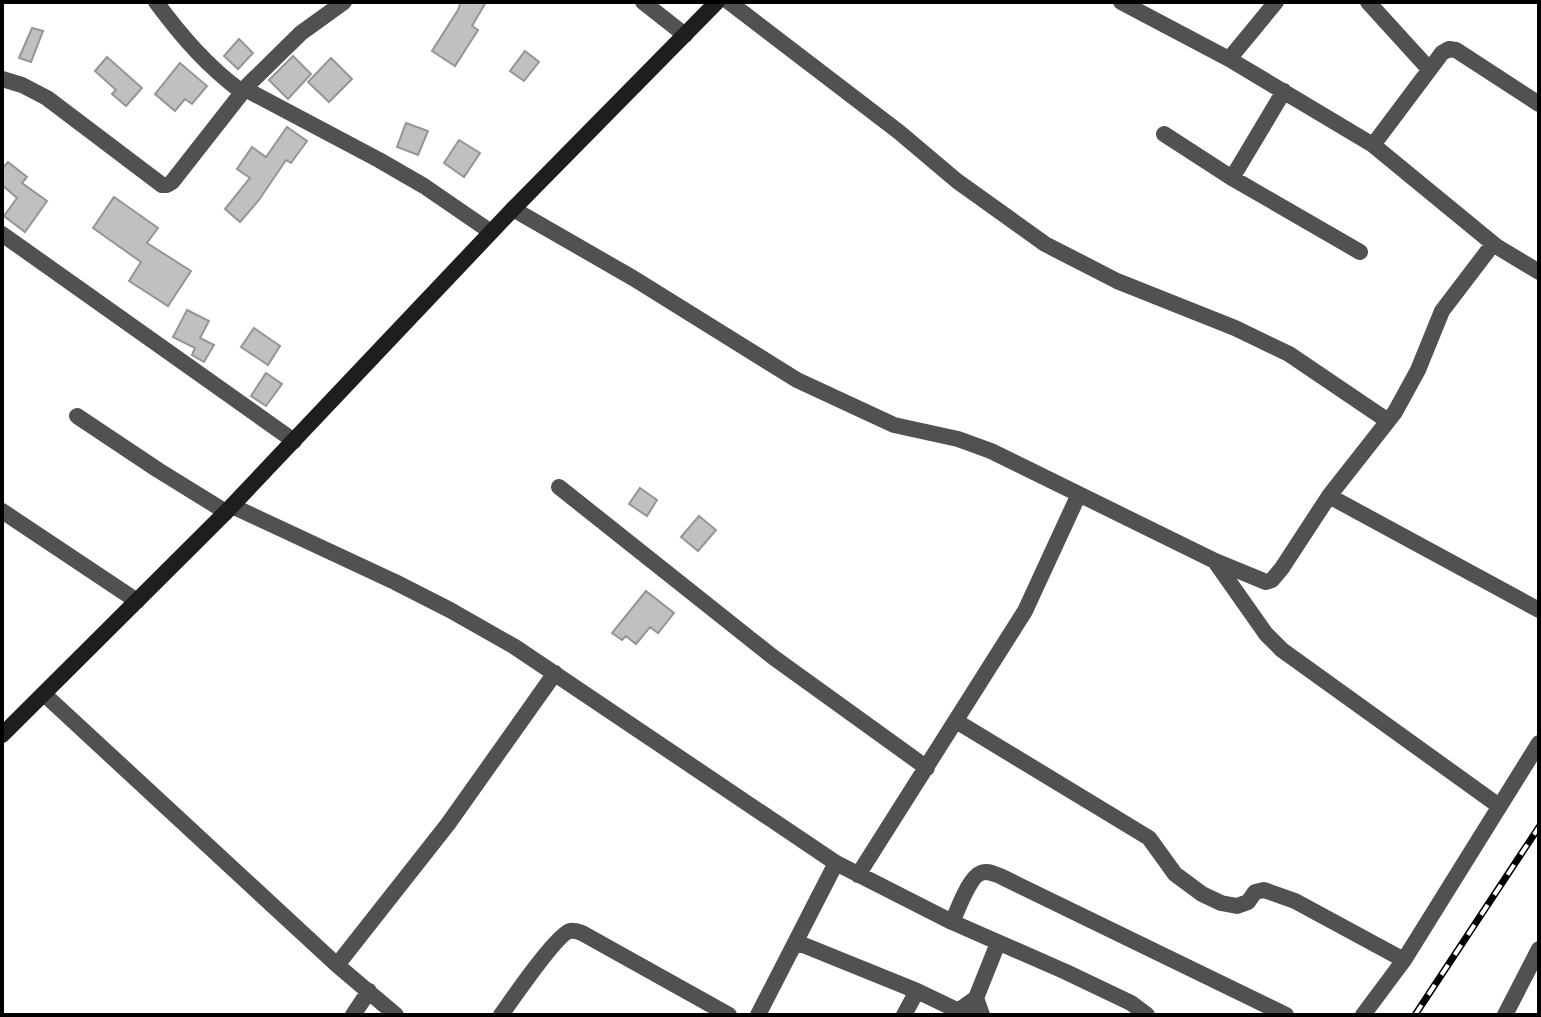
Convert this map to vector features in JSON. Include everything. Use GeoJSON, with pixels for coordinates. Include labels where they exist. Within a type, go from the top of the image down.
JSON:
{"type":"FeatureCollection","features":[{"type":"Feature","properties":{"kind":"street"},"geometry":{"type":"LineString","coordinates":[[156,2],[191,48],[221,77],[424,186],[491,232]]}},
{"type":"Feature","properties":{"kind":"street"},"geometry":{"type":"LineString","coordinates":[[2,79],[47,98],[162,185],[167,185],[243,91],[323,10],[344,2]]}},
{"type":"Feature","properties":{"kind":"street"},"geometry":{"type":"LineString","coordinates":[[643,2],[685,35]]}},
{"type":"Feature","properties":{"kind":"street"},"geometry":{"type":"LineString","coordinates":[[2,735],[229,509],[513,209],[717,2]]}},
{"type":"Feature","properties":{"kind":"street"},"geometry":{"type":"LineString","coordinates":[[729,2],[899,132],[957,181],[1045,244],[1117,281],[1235,328],[1289,354],[1388,421]]}},
{"type":"Feature","properties":{"kind":"street"},"geometry":{"type":"LineString","coordinates":[[1121,2],[1229,59],[1373,145],[1493,244],[1539,272]]}},
{"type":"Feature","properties":{"kind":"street"},"geometry":{"type":"LineString","coordinates":[[1229,59],[1276,2]]}},
{"type":"Feature","properties":{"kind":"street"},"geometry":{"type":"LineString","coordinates":[[1368,2],[1429,69]]}},
{"type":"Feature","properties":{"kind":"street"},"geometry":{"type":"LineString","coordinates":[[1373,145],[1429,69],[1449,49],[1456,50],[1539,104]]}},
{"type":"Feature","properties":{"kind":"street"},"geometry":{"type":"LineString","coordinates":[[1232,178],[1284,91]]}},
{"type":"Feature","properties":{"kind":"street"},"geometry":{"type":"LineString","coordinates":[[1164,134],[1232,178],[1360,252]]}},
{"type":"Feature","properties":{"kind":"street"},"geometry":{"type":"LineString","coordinates":[[513,209],[633,278],[797,380],[894,425],[958,439],[991,451],[1215,561],[1266,582],[1272,580],[1329,496],[1395,412],[1418,370],[1442,311],[1493,244]]}},
{"type":"Feature","properties":{"kind":"street"},"geometry":{"type":"LineString","coordinates":[[2,234],[294,441]]}},
{"type":"Feature","properties":{"kind":"street"},"geometry":{"type":"LineString","coordinates":[[77,416],[158,470],[229,509],[395,582],[515,647],[836,863],[952,922],[1131,1003],[1147,1015]]}},
{"type":"Feature","properties":{"kind":"street"},"geometry":{"type":"LineString","coordinates":[[559,487],[773,657],[927,768]]}},
{"type":"Feature","properties":{"kind":"street"},"geometry":{"type":"LineString","coordinates":[[858,875],[1025,611],[1079,494]]}},
{"type":"Feature","properties":{"kind":"street"},"geometry":{"type":"LineString","coordinates":[[1329,496],[1539,610]]}},
{"type":"Feature","properties":{"kind":"street"},"geometry":{"type":"LineString","coordinates":[[2,511],[137,601]]}},
{"type":"Feature","properties":{"kind":"street"},"geometry":{"type":"LineString","coordinates":[[1215,561],[1266,634],[1282,650],[1499,806]]}},
{"type":"Feature","properties":{"kind":"street"},"geometry":{"type":"LineString","coordinates":[[337,965],[448,824],[555,673]]}},
{"type":"Feature","properties":{"kind":"street"},"geometry":{"type":"LineString","coordinates":[[44,694],[337,965],[396,1015]]}},
{"type":"Feature","properties":{"kind":"street"},"geometry":{"type":"LineString","coordinates":[[956,721],[1149,838],[1175,874],[1202,894],[1237,906],[1248,902],[1255,892],[1264,890],[1295,901],[1404,960]]}},
{"type":"Feature","properties":{"kind":"street"},"geometry":{"type":"LineString","coordinates":[[1363,1015],[1404,960],[1539,743]]}},
{"type":"Feature","properties":{"kind":"street"},"geometry":{"type":"LineString","coordinates":[[758,1015],[836,863]]}},
{"type":"Feature","properties":{"kind":"street"},"geometry":{"type":"LineString","coordinates":[[952,922],[972,880],[979,873],[987,872],[1286,1015]]}},
{"type":"Feature","properties":{"kind":"street"},"geometry":{"type":"LineString","coordinates":[[501,1015],[556,942],[573,930],[729,1015]]}},
{"type":"Feature","properties":{"kind":"street"},"geometry":{"type":"LineString","coordinates":[[796,942],[963,1013],[976,998],[998,943]]}},
{"type":"Feature","properties":{"kind":"street"},"geometry":{"type":"LineString","coordinates":[[1505,1015],[1539,949]]}},
{"type":"Feature","properties":{"kind":"street"},"geometry":{"type":"LineString","coordinates":[[353,1015],[369,991]]}},
{"type":"Feature","properties":{"kind":"street"},"geometry":{"type":"LineString","coordinates":[[904,1015],[917,991]]}},
{"type":"Feature","properties":{"kind":"street"},"geometry":{"type":"LineString","coordinates":[[976,998],[982,1015]]}},
{"type":"Feature","properties":{"kind":"street"},"geometry":{"type":"LineString","coordinates":[[691,1015],[699,999]]}},
{"type":"Feature","properties":{"kind":"building"},"geometry":{"type":"Polygon","coordinates":[[[461,2],[486,2],[472,26],[478,30],[455,66],[432,51],[461,2]]]}},
{"type":"Feature","properties":{"kind":"building"},"geometry":{"type":"Polygon","coordinates":[[[32,28],[43,31],[31,62],[19,58],[32,28]]]}},
{"type":"Feature","properties":{"kind":"building"},"geometry":{"type":"Polygon","coordinates":[[[239,39],[253,53],[238,69],[224,56],[239,39]]]}},
{"type":"Feature","properties":{"kind":"building"},"geometry":{"type":"Polygon","coordinates":[[[525,51],[539,62],[524,81],[510,71],[525,51]]]}},
{"type":"Feature","properties":{"kind":"building"},"geometry":{"type":"Polygon","coordinates":[[[293,56],[311,74],[288,99],[269,80],[293,56]]]}},
{"type":"Feature","properties":{"kind":"building"},"geometry":{"type":"Polygon","coordinates":[[[107,57],[142,88],[126,106],[112,94],[116,90],[95,71],[107,57]]]}},
{"type":"Feature","properties":{"kind":"building"},"geometry":{"type":"Polygon","coordinates":[[[331,58],[352,79],[329,102],[308,82],[331,58]]]}},
{"type":"Feature","properties":{"kind":"building"},"geometry":{"type":"Polygon","coordinates":[[[180,63],[207,86],[192,104],[185,99],[175,111],[155,94],[180,63]]]}},
{"type":"Feature","properties":{"kind":"building"},"geometry":{"type":"Polygon","coordinates":[[[406,123],[428,131],[418,155],[397,147],[406,123]]]}},
{"type":"Feature","properties":{"kind":"building"},"geometry":{"type":"Polygon","coordinates":[[[287,127],[307,141],[291,163],[286,160],[240,222],[225,209],[250,178],[237,169],[252,147],[266,157],[287,127]]]}},
{"type":"Feature","properties":{"kind":"building"},"geometry":{"type":"Polygon","coordinates":[[[459,140],[480,153],[464,177],[444,163],[459,140]]]}},
{"type":"Feature","properties":{"kind":"building"},"geometry":{"type":"Polygon","coordinates":[[[8,162],[27,177],[22,183],[47,201],[25,232],[4,216],[17,198],[2,185],[2,169],[8,162]]]}},
{"type":"Feature","properties":{"kind":"building"},"geometry":{"type":"Polygon","coordinates":[[[114,197],[158,228],[147,243],[191,271],[168,306],[129,281],[141,262],[93,228],[114,197]]]}},
{"type":"Feature","properties":{"kind":"building"},"geometry":{"type":"Polygon","coordinates":[[[187,310],[209,321],[200,338],[214,345],[204,362],[192,355],[195,348],[173,337],[187,310]]]}},
{"type":"Feature","properties":{"kind":"building"},"geometry":{"type":"Polygon","coordinates":[[[254,328],[280,346],[268,365],[241,347],[254,328]]]}},
{"type":"Feature","properties":{"kind":"building"},"geometry":{"type":"Polygon","coordinates":[[[266,373],[282,384],[266,406],[251,396],[266,373]]]}},
{"type":"Feature","properties":{"kind":"building"},"geometry":{"type":"Polygon","coordinates":[[[640,488],[657,500],[647,516],[629,504],[640,488]]]}},
{"type":"Feature","properties":{"kind":"building"},"geometry":{"type":"Polygon","coordinates":[[[699,516],[716,530],[698,551],[681,537],[699,516]]]}},
{"type":"Feature","properties":{"kind":"building"},"geometry":{"type":"Polygon","coordinates":[[[646,591],[674,613],[658,633],[650,627],[636,644],[626,636],[622,640],[612,633],[646,591]]]}},
{"type":"Feature","properties":{"kind":"railway"},"geometry":{"type":"LineString","coordinates":[[1415,1015],[1539,827]]}}]}
